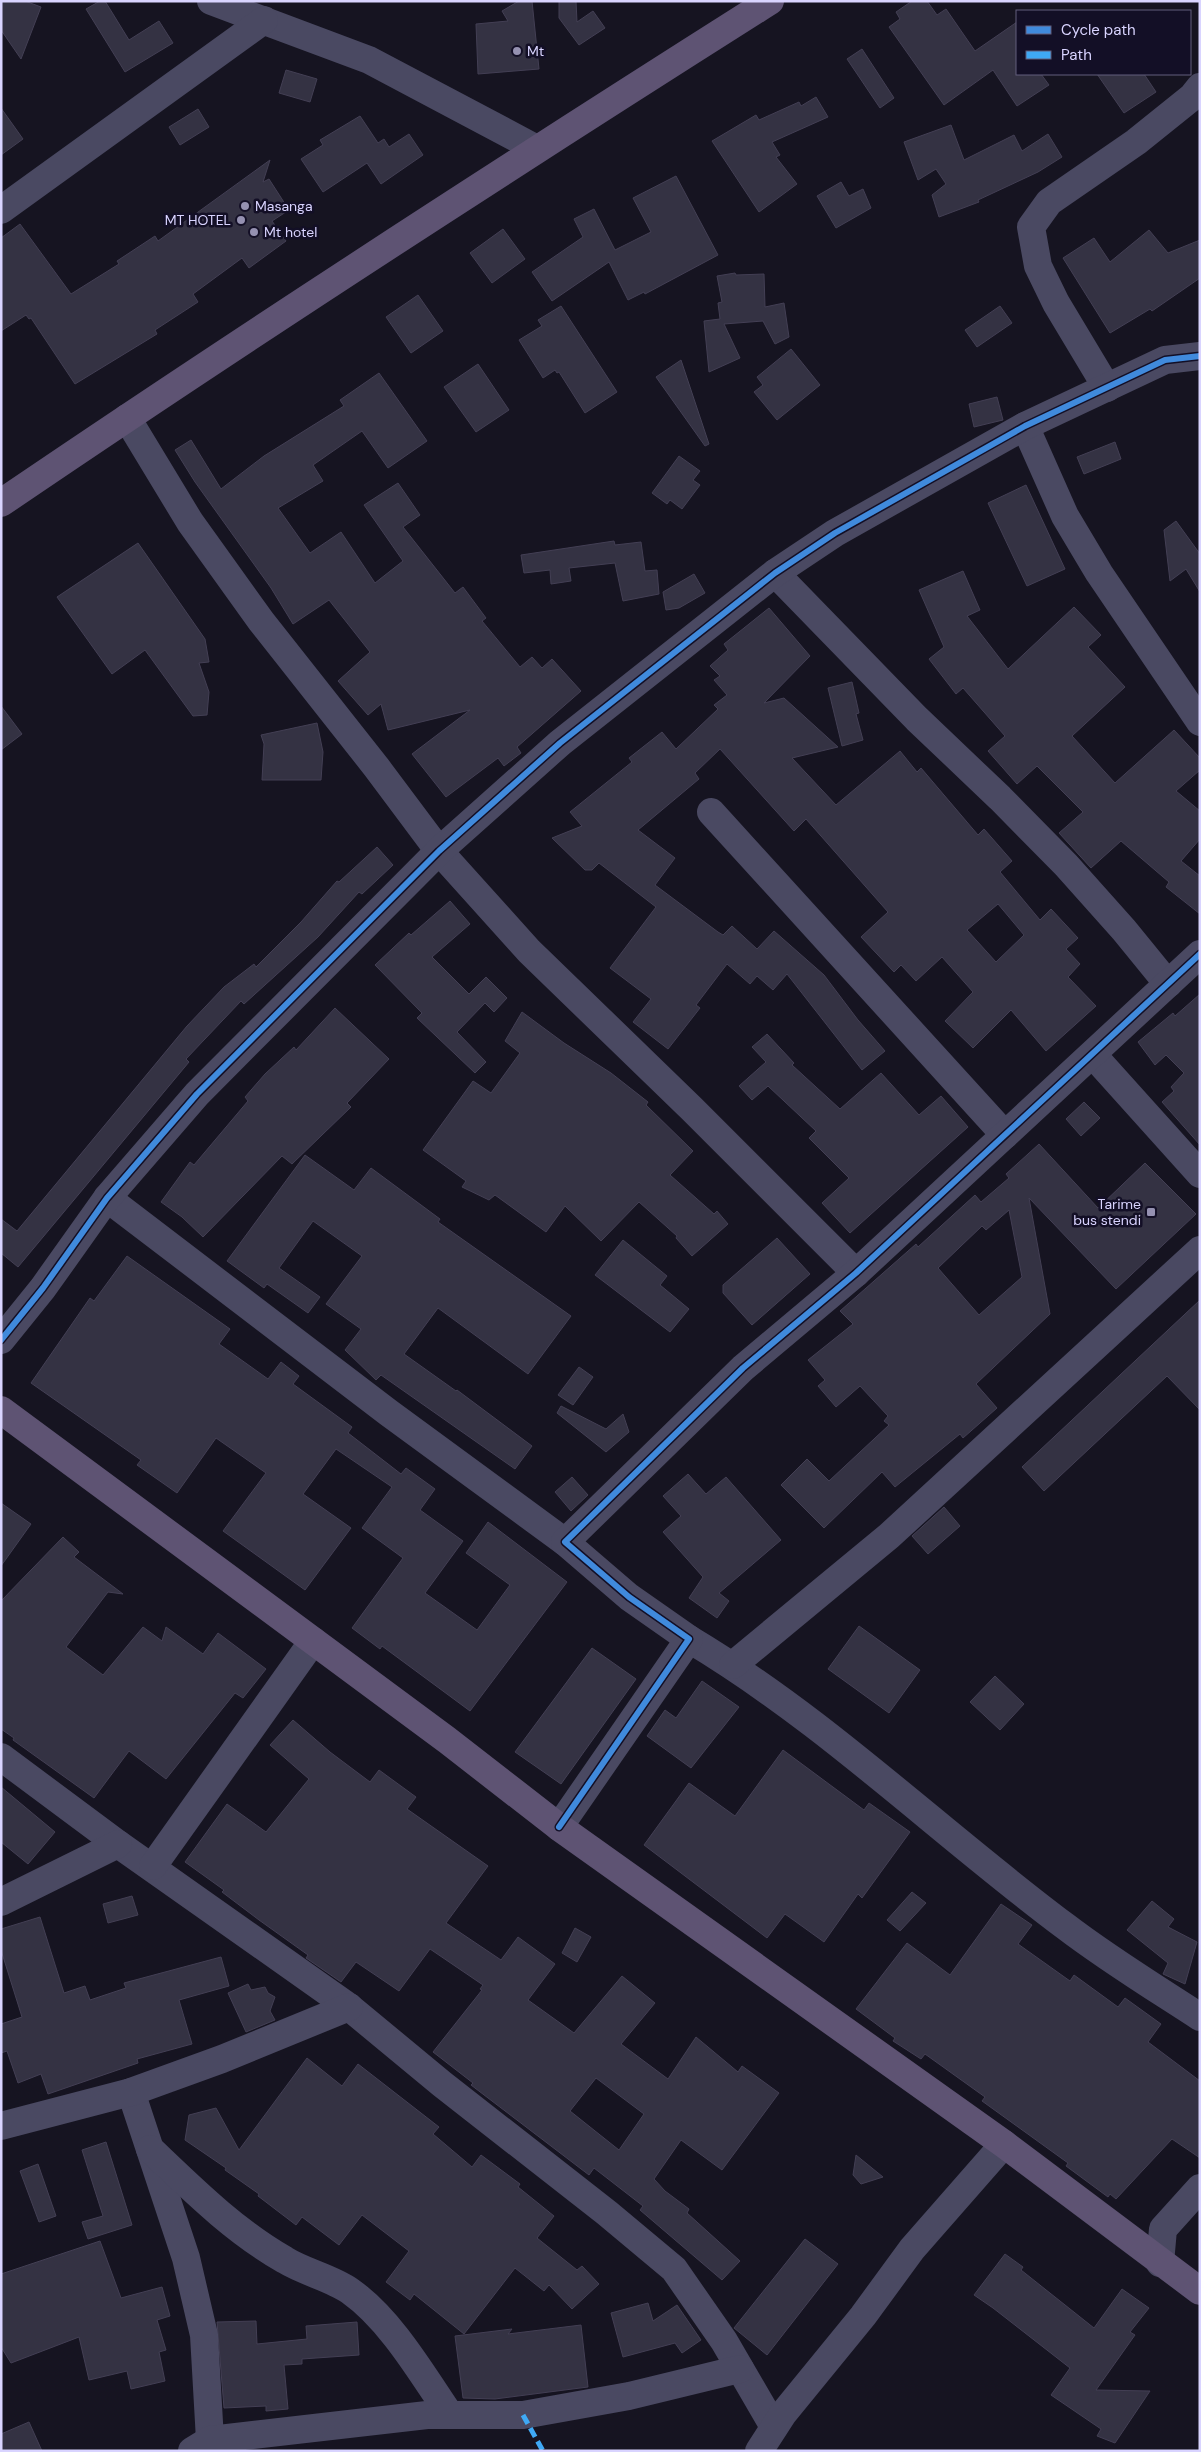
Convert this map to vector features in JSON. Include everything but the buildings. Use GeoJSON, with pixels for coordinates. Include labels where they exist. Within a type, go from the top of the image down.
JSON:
{"type":"FeatureCollection","features":[{"type":"Feature","properties":{"kind":"main road"},"geometry":{"type":"LineString","coordinates":[[1,503],[537,149],[770,1]]}},
{"type":"Feature","properties":{"kind":"main road"},"geometry":{"type":"LineString","coordinates":[[1,1410],[313,1641],[559,1827],[1004,2144],[1160,2263],[1200,2291]]}},
{"type":"Feature","properties":{"kind":"street"},"geometry":{"type":"LineString","coordinates":[[211,1],[368,60],[537,149]]}},
{"type":"Feature","properties":{"kind":"street"},"geometry":{"type":"LineString","coordinates":[[1,210],[35,188],[264,20]]}},
{"type":"Feature","properties":{"kind":"street"},"geometry":{"type":"LineString","coordinates":[[1107,388],[1056,303],[1038,266],[1031,227],[1050,202],[1136,142],[1192,97],[1200,87]]}},
{"type":"Feature","properties":{"kind":"street"},"geometry":{"type":"LineString","coordinates":[[1,1340],[44,1288],[107,1198],[197,1094],[439,851],[560,743],[775,574],[835,532],[1024,426],[1165,360],[1200,356]]}},
{"type":"Feature","properties":{"kind":"street"},"geometry":{"type":"LineString","coordinates":[[127,418],[190,522],[256,614],[439,851],[529,951],[692,1109],[856,1273]]}},
{"type":"Feature","properties":{"kind":"street"},"geometry":{"type":"LineString","coordinates":[[1024,426],[1065,516],[1099,573],[1200,722]]}},
{"type":"Feature","properties":{"kind":"street"},"geometry":{"type":"LineString","coordinates":[[775,574],[917,719],[1000,798],[1066,865],[1124,930],[1168,984]]}},
{"type":"Feature","properties":{"kind":"street"},"geometry":{"type":"LineString","coordinates":[[711,812],[1005,1135]]}},
{"type":"Feature","properties":{"kind":"street"},"geometry":{"type":"LineString","coordinates":[[564,1542],[743,1368],[856,1273],[1200,954]]}},
{"type":"Feature","properties":{"kind":"street"},"geometry":{"type":"LineString","coordinates":[[1093,1055],[1200,1174]]}},
{"type":"Feature","properties":{"kind":"street"},"geometry":{"type":"LineString","coordinates":[[107,1198],[389,1413],[564,1542],[629,1597],[690,1639],[733,1665],[926,1814],[1065,1927],[1200,2017]]}},
{"type":"Feature","properties":{"kind":"street"},"geometry":{"type":"LineString","coordinates":[[733,1665],[889,1536],[1200,1250]]}},
{"type":"Feature","properties":{"kind":"street"},"geometry":{"type":"LineString","coordinates":[[559,1827],[690,1639]]}},
{"type":"Feature","properties":{"kind":"street"},"geometry":{"type":"LineString","coordinates":[[153,1866],[313,1641]]}},
{"type":"Feature","properties":{"kind":"street"},"geometry":{"type":"LineString","coordinates":[[1,1757],[118,1844],[153,1866],[349,2007],[442,2084],[607,2213],[674,2269],[724,2340],[774,2427]]}},
{"type":"Feature","properties":{"kind":"street"},"geometry":{"type":"LineString","coordinates":[[1,1902],[118,1844]]}},
{"type":"Feature","properties":{"kind":"street"},"geometry":{"type":"LineString","coordinates":[[1,2126],[131,2092],[222,2060],[349,2007]]}},
{"type":"Feature","properties":{"kind":"street"},"geometry":{"type":"LineString","coordinates":[[131,2092],[186,2258],[204,2335],[200,2447],[427,2415],[523,2415],[629,2396],[740,2369]]}},
{"type":"Feature","properties":{"kind":"street"},"geometry":{"type":"LineString","coordinates":[[758,2451],[774,2427],[862,2316],[912,2249],[1004,2144]]}},
{"type":"Feature","properties":{"kind":"street"},"geometry":{"type":"LineString","coordinates":[[150,2149],[208,2204],[255,2242],[286,2261],[349,2290],[379,2317],[417,2366],[450,2415]]}},
{"type":"Feature","properties":{"kind":"street"},"geometry":{"type":"LineString","coordinates":[[1160,2263],[1163,2229],[1200,2188]]}},
{"type":"Feature","properties":{"kind":"marked path"},"geometry":{"type":"LineString","coordinates":[[523,2415],[543,2451]]}},
{"type":"Feature","properties":{"kind":"cycle path"},"geometry":{"type":"LineString","coordinates":[[1,1340],[43,1288],[107,1198],[197,1094],[439,851],[560,743],[775,573],[835,533],[1025,426],[1165,360],[1200,356]]}},
{"type":"Feature","properties":{"kind":"cycle path"},"geometry":{"type":"LineString","coordinates":[[559,1827],[689,1639],[629,1597],[565,1542],[743,1368],[856,1273],[1200,954]]}},
{"type":"Feature","properties":{"kind":"place","name":"Mt"},"geometry":{"type":"Point","coordinates":[517,51]}},
{"type":"Feature","properties":{"kind":"place","name":"Masanga"},"geometry":{"type":"Point","coordinates":[245,206]}},
{"type":"Feature","properties":{"kind":"place","name":"MT HOTEL"},"geometry":{"type":"Point","coordinates":[241,220]}},
{"type":"Feature","properties":{"kind":"place","name":"Mt hotel"},"geometry":{"type":"Point","coordinates":[254,232]}},
{"type":"Feature","properties":{"kind":"place","name":"Tarime bus stendi"},"geometry":{"type":"Point","coordinates":[1151,1212]}}]}
